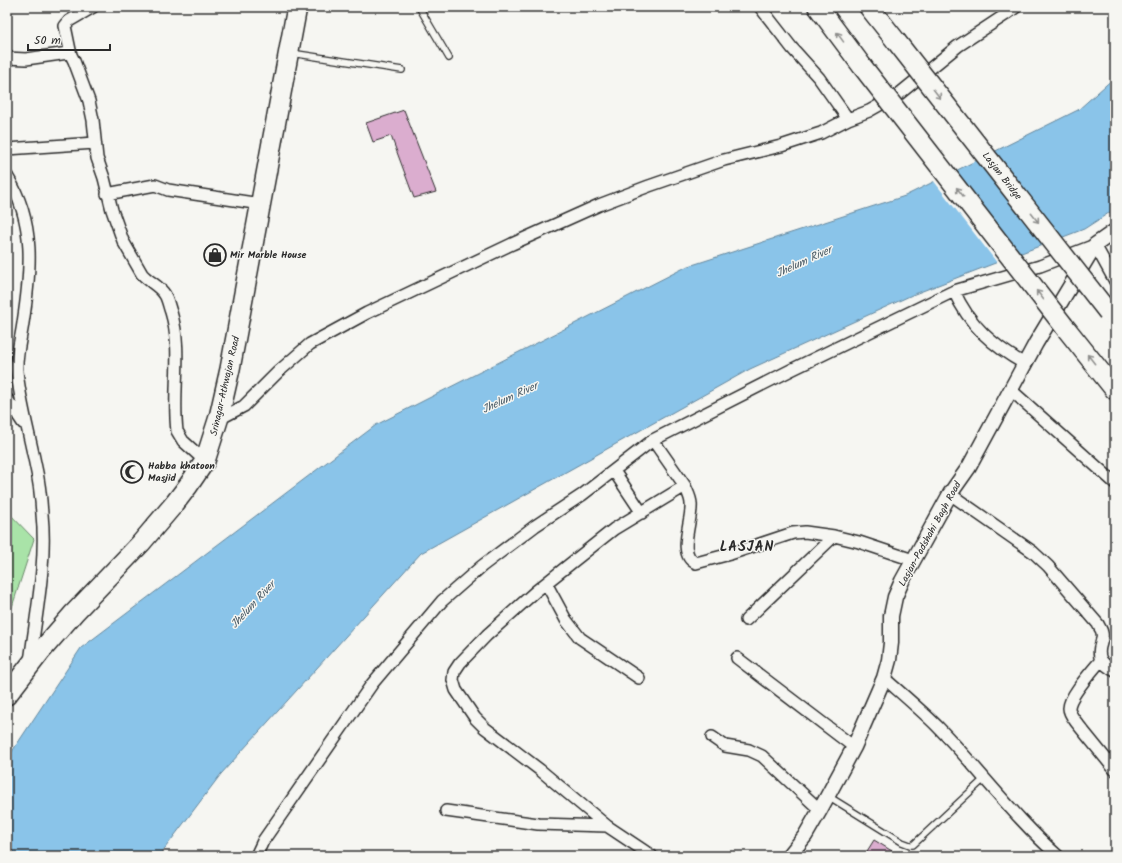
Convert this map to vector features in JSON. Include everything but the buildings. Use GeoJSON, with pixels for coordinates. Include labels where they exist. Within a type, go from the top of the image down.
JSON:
{"type":"FeatureCollection","features":[{"type":"Feature","properties":{"kind":"highway","name":"Srinagar-Athwajan Road"},"geometry":{"type":"LineString","coordinates":[[7,695],[74,613],[141,543],[170,509],[206,462],[219,417],[230,369],[297,7]]}},
{"type":"Feature","properties":{"kind":"highway"},"geometry":{"type":"LineString","coordinates":[[819,7],[862,66],[1115,390]]}},
{"type":"Feature","properties":{"kind":"highway","name":"Lasjan Bridge"},"geometry":{"type":"LineString","coordinates":[[869,7],[1112,316]]}},
{"type":"Feature","properties":{"kind":"street"},"geometry":{"type":"LineString","coordinates":[[93,7],[69,21],[65,26],[71,55],[89,101],[94,120],[97,158],[104,178],[107,194],[123,241],[138,269],[146,279],[160,289],[167,301],[176,334],[177,431],[183,441],[206,462]]}},
{"type":"Feature","properties":{"kind":"street"},"geometry":{"type":"LineString","coordinates":[[760,7],[792,48],[819,78],[848,119]]}},
{"type":"Feature","properties":{"kind":"street"},"geometry":{"type":"LineString","coordinates":[[219,417],[232,413],[244,406],[278,372],[310,344],[367,313],[512,244],[599,205],[649,186],[724,160],[781,146],[814,135],[869,111],[899,94],[958,46],[1005,16],[1016,7]]}},
{"type":"Feature","properties":{"kind":"street"},"geometry":{"type":"LineString","coordinates":[[7,58],[26,59],[62,53],[68,53],[71,55]]}},
{"type":"Feature","properties":{"kind":"street"},"geometry":{"type":"LineString","coordinates":[[7,149],[95,143]]}},
{"type":"Feature","properties":{"kind":"street"},"geometry":{"type":"LineString","coordinates":[[7,176],[13,185],[24,215],[29,235],[29,280],[17,369],[20,393],[36,466],[43,515],[43,544],[40,586],[29,667]]}},
{"type":"Feature","properties":{"kind":"street"},"geometry":{"type":"LineString","coordinates":[[107,194],[155,185],[168,190],[261,204]]}},
{"type":"Feature","properties":{"kind":"street"},"geometry":{"type":"LineString","coordinates":[[256,856],[263,841],[372,684],[442,601],[482,566],[535,526],[582,495],[653,440],[793,369],[954,291],[1040,266],[1095,245],[1115,231]]}},
{"type":"Feature","properties":{"kind":"street"},"geometry":{"type":"LineString","coordinates":[[1095,245],[1115,281]]}},
{"type":"Feature","properties":{"kind":"street","name":"Lasjan-Padshahi Bagh Road"},"geometry":{"type":"LineString","coordinates":[[789,856],[805,836],[854,747],[884,678],[889,660],[891,643],[891,616],[895,597],[913,560],[950,494],[969,467],[1025,364],[1095,245]]}},
{"type":"Feature","properties":{"kind":"street"},"geometry":{"type":"LineString","coordinates":[[954,291],[959,302],[982,334],[1008,354],[1025,364]]}},
{"type":"Feature","properties":{"kind":"street"},"geometry":{"type":"LineString","coordinates":[[1011,390],[1115,483]]}},
{"type":"Feature","properties":{"kind":"street"},"geometry":{"type":"LineString","coordinates":[[7,399],[28,432]]}},
{"type":"Feature","properties":{"kind":"street"},"geometry":{"type":"LineString","coordinates":[[653,440],[685,486],[691,503],[686,549],[691,558],[696,562],[730,554],[793,533],[810,532],[859,542],[913,560]]}},
{"type":"Feature","properties":{"kind":"street"},"geometry":{"type":"LineString","coordinates":[[614,471],[642,513]]}},
{"type":"Feature","properties":{"kind":"street"},"geometry":{"type":"LineString","coordinates":[[652,856],[607,826],[540,770],[485,728],[475,718],[456,690],[453,680],[454,672],[460,663],[492,630],[546,583],[614,529],[685,486]]}},
{"type":"Feature","properties":{"kind":"street"},"geometry":{"type":"LineString","coordinates":[[950,494],[1033,552],[1048,566],[1098,624],[1102,632],[1098,652],[1100,660],[1107,667],[1115,671]]}},
{"type":"Feature","properties":{"kind":"street"},"geometry":{"type":"LineString","coordinates":[[746,620],[834,536]]}},
{"type":"Feature","properties":{"kind":"street"},"geometry":{"type":"LineString","coordinates":[[546,583],[566,620],[580,638],[639,678]]}},
{"type":"Feature","properties":{"kind":"street"},"geometry":{"type":"LineString","coordinates":[[737,658],[854,747]]}},
{"type":"Feature","properties":{"kind":"street"},"geometry":{"type":"LineString","coordinates":[[1100,660],[1076,692],[1069,708],[1076,722],[1115,770]]}},
{"type":"Feature","properties":{"kind":"street"},"geometry":{"type":"LineString","coordinates":[[884,678],[938,727],[1046,846],[1058,856]]}},
{"type":"Feature","properties":{"kind":"street"},"geometry":{"type":"LineString","coordinates":[[712,737],[725,746],[749,750],[762,756],[820,810]]}},
{"type":"Feature","properties":{"kind":"street"},"geometry":{"type":"LineString","coordinates":[[446,811],[538,824],[607,826]]}},
{"type":"Feature","properties":{"kind":"lane"},"geometry":{"type":"LineString","coordinates":[[419,7],[449,58]]}},
{"type":"Feature","properties":{"kind":"lane"},"geometry":{"type":"LineString","coordinates":[[288,53],[402,70]]}},
{"type":"Feature","properties":{"kind":"lane"},"geometry":{"type":"LineString","coordinates":[[827,795],[902,842],[913,845],[984,779]]}},
{"type":"Feature","properties":{"kind":"green space"},"geometry":{"type":"Polygon","coordinates":[[[7,511],[34,539],[12,607],[7,614],[7,511]]]}},
{"type":"Feature","properties":{"kind":"water","name":"Jhelum River"},"geometry":{"type":"Polygon","coordinates":[[[1115,77],[1115,209],[1084,229],[912,295],[750,369],[421,553],[221,774],[159,856],[7,856],[7,759],[81,648],[376,425],[686,267],[905,196],[1078,110],[1115,77]]]}},
{"type":"Feature","properties":{"kind":"pier"},"geometry":{"type":"Polygon","coordinates":[[[954,169],[1022,255],[998,264],[933,180],[954,169]]]}},
{"type":"Feature","properties":{"kind":"place","name":"Mir Marble House"},"geometry":{"type":"Point","coordinates":[215,255]}},
{"type":"Feature","properties":{"kind":"place","name":"Habba khatoon Masjid"},"geometry":{"type":"Point","coordinates":[132,472]}},
{"type":"Feature","properties":{"kind":"district","name":"LASJAN"},"geometry":{"type":"Point","coordinates":[747,547]}}]}
